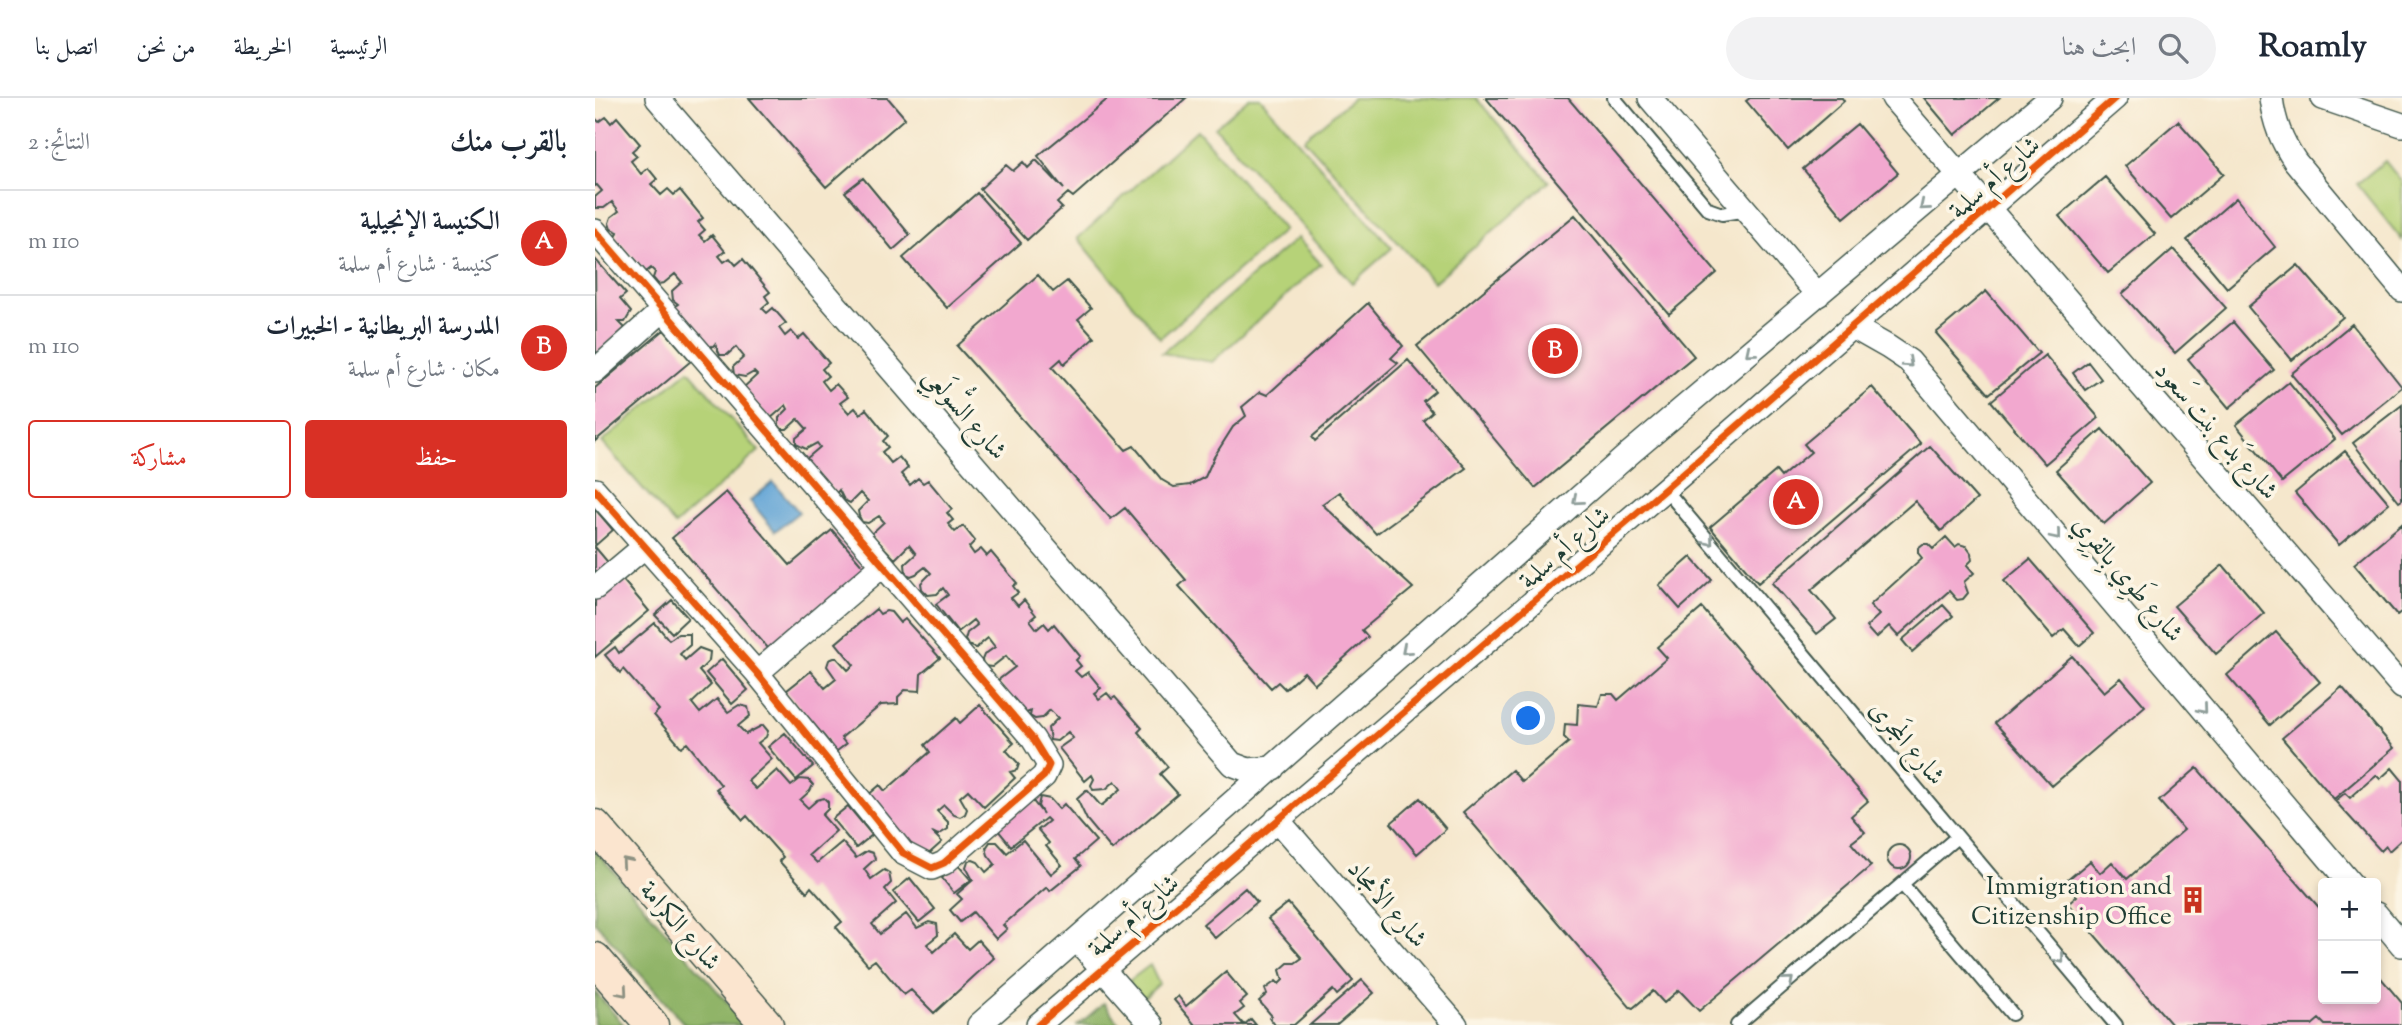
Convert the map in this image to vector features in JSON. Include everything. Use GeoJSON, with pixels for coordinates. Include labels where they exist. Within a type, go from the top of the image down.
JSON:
{"type":"FeatureCollection","features":[{"type":"Feature","properties":{"kind":"main road","name":"شارع الكرامة"},"geometry":{"type":"LineString","coordinates":[[595,826],[767,1025]]}},
{"type":"Feature","properties":{"kind":"main road"},"geometry":{"type":"LineString","coordinates":[[595,959],[652,1025]]}},
{"type":"Feature","properties":{"kind":"street","name":"شارع السُّولَعِي"},"geometry":{"type":"LineString","coordinates":[[657,98],[1232,764]]}},
{"type":"Feature","properties":{"kind":"street"},"geometry":{"type":"LineString","coordinates":[[1650,98],[1818,295]]}},
{"type":"Feature","properties":{"kind":"street","name":"شارع بَدع بنت سَعود"},"geometry":{"type":"LineString","coordinates":[[1893,98],[2402,687]]}},
{"type":"Feature","properties":{"kind":"street","name":"شارع أم سلمة"},"geometry":{"type":"LineString","coordinates":[[979,1025],[1630,453],[2050,98]]}},
{"type":"Feature","properties":{"kind":"street","name":"شارع أم سلمة"},"geometry":{"type":"LineString","coordinates":[[1038,1025],[1665,489],[2115,98]]}},
{"type":"Feature","properties":{"kind":"street"},"geometry":{"type":"LineString","coordinates":[[2271,98],[2274,120],[2282,141],[2295,161],[2402,290]]}},
{"type":"Feature","properties":{"kind":"street"},"geometry":{"type":"LineString","coordinates":[[2323,98],[2402,125]]}},
{"type":"Feature","properties":{"kind":"street"},"geometry":{"type":"LineString","coordinates":[[595,231],[1033,739],[1049,765],[1044,776],[944,863],[932,868],[903,853],[757,673],[595,490]]}},
{"type":"Feature","properties":{"kind":"street"},"geometry":{"type":"LineString","coordinates":[[595,371],[663,310]]}},
{"type":"Feature","properties":{"kind":"street","name":"شارع طَوِي بِالقِرِي"},"geometry":{"type":"LineString","coordinates":[[1851,326],[1909,361],[2346,878]]}},
{"type":"Feature","properties":{"kind":"street"},"geometry":{"type":"LineString","coordinates":[[595,588],[644,547]]}},
{"type":"Feature","properties":{"kind":"street"},"geometry":{"type":"LineString","coordinates":[[757,673],[883,565]]}},
{"type":"Feature","properties":{"kind":"street"},"geometry":{"type":"LineString","coordinates":[[1227,809],[1232,764],[1248,770],[1273,768]]}},
{"type":"Feature","properties":{"kind":"street","name":"شارع الأمجاد"},"geometry":{"type":"LineString","coordinates":[[1277,819],[1456,1025]]}},
{"type":"Feature","properties":{"kind":"street"},"geometry":{"type":"LineString","coordinates":[[2381,920],[2402,945]]}},
{"type":"Feature","properties":{"kind":"street"},"geometry":{"type":"LineString","coordinates":[[1077,940],[1152,1025]]}},
{"type":"Feature","properties":{"kind":"lane"},"geometry":{"type":"LineString","coordinates":[[1614,98],[1708,209],[1722,214],[1747,210]]}},
{"type":"Feature","properties":{"kind":"lane","name":"شارع المَجرى"},"geometry":{"type":"LineString","coordinates":[[1665,489],[2116,1025]]}},
{"type":"Feature","properties":{"kind":"lane"},"geometry":{"type":"LineString","coordinates":[[1738,1025],[1957,837]]}},
{"type":"Feature","properties":{"kind":"lane"},"geometry":{"type":"LineString","coordinates":[[1902,884],[2012,1014]]}},
{"type":"Feature","properties":{"kind":"green space"},"geometry":{"type":"Polygon","coordinates":[[[1249,98],[1260,98],[1392,248],[1352,283],[1215,127],[1249,98]]]}},
{"type":"Feature","properties":{"kind":"green space"},"geometry":{"type":"Polygon","coordinates":[[[1353,98],[1476,98],[1549,182],[1434,282],[1304,139],[1353,98]]]}},
{"type":"Feature","properties":{"kind":"green space"},"geometry":{"type":"Polygon","coordinates":[[[1197,130],[1284,230],[1160,338],[1078,238],[1197,130]]]}},
{"type":"Feature","properties":{"kind":"green space"},"geometry":{"type":"Polygon","coordinates":[[[2385,161],[2402,182],[2402,240],[2357,184],[2385,161]]]}},
{"type":"Feature","properties":{"kind":"green space"},"geometry":{"type":"Polygon","coordinates":[[[1297,238],[1321,264],[1212,362],[1162,353],[1297,238]]]}},
{"type":"Feature","properties":{"kind":"green space"},"geometry":{"type":"Polygon","coordinates":[[[689,370],[759,451],[675,525],[602,442],[689,370]]]}},
{"type":"Feature","properties":{"kind":"green space"},"geometry":{"type":"Polygon","coordinates":[[[595,850],[747,1025],[685,1025],[595,922],[595,850]]]}},
{"type":"Feature","properties":{"kind":"green space"},"geometry":{"type":"Polygon","coordinates":[[[1150,965],[1159,984],[1146,996],[1138,997],[1129,981],[1150,965]]]}},
{"type":"Feature","properties":{"kind":"green space"},"geometry":{"type":"Polygon","coordinates":[[[595,992],[624,1025],[595,1025],[595,992]]]}},
{"type":"Feature","properties":{"kind":"green space"},"geometry":{"type":"Polygon","coordinates":[[[1104,1003],[1120,1025],[1078,1025],[1104,1003]]]}},
{"type":"Feature","properties":{"kind":"water"},"geometry":{"type":"Polygon","coordinates":[[[773,482],[799,512],[775,531],[750,501],[773,482]]]}},
{"type":"Feature","properties":{"kind":"building"},"geometry":{"type":"Polygon","coordinates":[[[749,98],[888,98],[905,118],[826,187],[749,98]]]}},
{"type":"Feature","properties":{"kind":"building"},"geometry":{"type":"Polygon","coordinates":[[[1109,98],[1186,98],[1073,197],[1068,193],[1057,203],[1062,208],[1027,240],[980,189],[1006,165],[1013,171],[1023,162],[1028,168],[1036,160],[1064,189],[1038,156],[1109,98]]]}},
{"type":"Feature","properties":{"kind":"building"},"geometry":{"type":"Polygon","coordinates":[[[1486,98],[1568,98],[1717,273],[1669,314],[1486,98]]]}},
{"type":"Feature","properties":{"kind":"building"},"geometry":{"type":"Polygon","coordinates":[[[1750,98],[1842,98],[1844,101],[1788,150],[1746,101],[1750,98]]]}},
{"type":"Feature","properties":{"kind":"building"},"geometry":{"type":"Polygon","coordinates":[[[1924,98],[1999,98],[1955,135],[1924,98]]]}},
{"type":"Feature","properties":{"kind":"building"},"geometry":{"type":"Polygon","coordinates":[[[606,117],[611,123],[617,117],[640,144],[632,151],[637,156],[631,161],[641,174],[648,168],[657,179],[651,184],[661,195],[668,189],[674,195],[680,190],[703,218],[698,222],[705,230],[699,235],[705,241],[712,235],[725,251],[719,256],[724,262],[730,258],[736,265],[743,259],[770,292],[765,296],[769,302],[762,308],[767,313],[773,308],[786,323],[779,328],[785,336],[791,331],[798,339],[804,334],[829,363],[822,369],[828,376],[822,381],[829,390],[836,384],[848,397],[840,403],[849,413],[855,408],[860,414],[866,409],[888,436],[883,441],[888,447],[882,452],[891,463],[899,457],[908,468],[901,474],[910,485],[918,478],[923,483],[928,480],[952,509],[947,513],[953,520],[948,524],[955,532],[963,526],[975,541],[969,547],[974,554],[981,549],[987,556],[991,552],[1017,583],[1013,586],[1018,593],[1011,598],[1018,606],[1024,600],[1036,615],[1030,620],[1037,629],[1044,623],[1049,629],[1054,624],[1080,656],[1076,660],[1081,666],[1075,671],[1081,677],[1088,672],[1101,688],[1094,693],[1099,699],[1107,693],[1112,699],[1115,697],[1142,728],[1138,732],[1168,767],[1160,774],[1178,794],[1112,850],[1087,820],[1077,799],[1087,790],[1101,806],[1121,789],[1115,781],[1106,789],[1093,790],[1092,775],[1085,781],[1059,748],[1073,738],[1068,732],[1057,741],[1050,740],[1048,728],[1058,718],[1050,710],[1042,718],[1035,719],[1030,716],[1031,711],[1024,714],[997,681],[1015,667],[1006,656],[992,667],[984,666],[984,655],[995,647],[988,638],[976,648],[968,645],[965,640],[967,633],[977,625],[973,620],[958,632],[936,604],[948,595],[943,588],[937,594],[928,595],[922,589],[921,583],[931,573],[925,567],[911,576],[906,574],[905,564],[916,554],[909,545],[895,559],[871,534],[884,522],[879,516],[868,523],[862,522],[858,511],[868,501],[860,493],[850,503],[844,500],[839,490],[836,494],[806,459],[820,447],[817,443],[806,449],[796,444],[796,438],[807,429],[798,419],[787,429],[782,429],[779,418],[788,409],[786,405],[770,419],[743,388],[757,375],[754,372],[745,377],[734,375],[733,367],[744,357],[736,347],[727,355],[720,355],[715,344],[711,348],[674,307],[678,304],[673,300],[672,291],[682,282],[675,274],[664,283],[658,284],[653,278],[655,272],[651,268],[646,272],[616,238],[618,232],[611,229],[609,223],[611,217],[619,211],[612,202],[604,208],[595,208],[595,197],[602,191],[595,186],[595,118],[599,122],[606,117]]]}},
{"type":"Feature","properties":{"kind":"building"},"geometry":{"type":"Polygon","coordinates":[[[2178,121],[2224,174],[2171,219],[2125,166],[2178,121]]]}},
{"type":"Feature","properties":{"kind":"building"},"geometry":{"type":"Polygon","coordinates":[[[1857,124],[1898,173],[1844,218],[1803,169],[1857,124]]]}},
{"type":"Feature","properties":{"kind":"building"},"geometry":{"type":"Polygon","coordinates":[[[2105,177],[2155,234],[2108,273],[2059,216],[2105,177]]]}},
{"type":"Feature","properties":{"kind":"building"},"geometry":{"type":"Polygon","coordinates":[[[863,178],[910,235],[893,250],[845,192],[863,178]]]}},
{"type":"Feature","properties":{"kind":"building"},"geometry":{"type":"Polygon","coordinates":[[[977,193],[1021,243],[947,308],[903,258],[977,193]]]}},
{"type":"Feature","properties":{"kind":"building"},"geometry":{"type":"Polygon","coordinates":[[[2236,198],[2275,247],[2227,288],[2187,240],[2236,198]]]}},
{"type":"Feature","properties":{"kind":"building"},"geometry":{"type":"Polygon","coordinates":[[[1575,215],[1694,356],[1535,488],[1417,346],[1575,215]]]}},
{"type":"Feature","properties":{"kind":"building"},"geometry":{"type":"Polygon","coordinates":[[[2173,249],[2226,308],[2175,353],[2122,294],[2173,249]]]}},
{"type":"Feature","properties":{"kind":"building"},"geometry":{"type":"Polygon","coordinates":[[[595,259],[626,294],[620,299],[631,312],[625,322],[619,322],[625,328],[596,356],[595,259]]]}},
{"type":"Feature","properties":{"kind":"building"},"geometry":{"type":"Polygon","coordinates":[[[2298,265],[2343,317],[2292,360],[2248,307],[2298,265]]]}},
{"type":"Feature","properties":{"kind":"building"},"geometry":{"type":"Polygon","coordinates":[[[1038,275],[1053,292],[1067,281],[1091,308],[1078,319],[1094,337],[1064,364],[1061,359],[1052,367],[1126,450],[1134,446],[1162,480],[1174,487],[1190,485],[1205,477],[1233,427],[1246,416],[1242,407],[1260,392],[1267,395],[1368,303],[1403,346],[1391,358],[1398,363],[1312,437],[1315,441],[1408,360],[1435,391],[1423,401],[1432,412],[1423,420],[1466,468],[1376,534],[1339,492],[1322,504],[1413,588],[1362,630],[1368,637],[1315,684],[1304,672],[1285,689],[1278,682],[1271,688],[1179,586],[1186,580],[1125,508],[1111,519],[957,346],[1038,275]]]}},
{"type":"Feature","properties":{"kind":"building"},"geometry":{"type":"Polygon","coordinates":[[[1986,291],[2039,353],[1989,394],[1936,333],[1986,291]]]}},
{"type":"Feature","properties":{"kind":"building"},"geometry":{"type":"Polygon","coordinates":[[[2233,322],[2274,370],[2229,408],[2188,359],[2233,322]]]}},
{"type":"Feature","properties":{"kind":"building"},"geometry":{"type":"Polygon","coordinates":[[[2352,324],[2402,387],[2342,435],[2291,374],[2352,324]]]}},
{"type":"Feature","properties":{"kind":"building"},"geometry":{"type":"Polygon","coordinates":[[[664,330],[691,361],[595,441],[595,388],[664,330]]]}},
{"type":"Feature","properties":{"kind":"building"},"geometry":{"type":"Polygon","coordinates":[[[2045,355],[2099,418],[2045,464],[1991,401],[2045,355]]]}},
{"type":"Feature","properties":{"kind":"building"},"geometry":{"type":"Polygon","coordinates":[[[2088,362],[2101,379],[2085,390],[2073,373],[2088,362]]]}},
{"type":"Feature","properties":{"kind":"building"},"geometry":{"type":"Polygon","coordinates":[[[2289,382],[2335,439],[2282,482],[2236,425],[2289,382]]]}},
{"type":"Feature","properties":{"kind":"building"},"geometry":{"type":"Polygon","coordinates":[[[1872,387],[1921,444],[1758,583],[1710,527],[1776,471],[1781,477],[1811,452],[1804,444],[1872,387]]]}},
{"type":"Feature","properties":{"kind":"building"},"geometry":{"type":"Polygon","coordinates":[[[2402,405],[2402,500],[2399,502],[2353,443],[2402,405]]]}},
{"type":"Feature","properties":{"kind":"building"},"geometry":{"type":"Polygon","coordinates":[[[2102,429],[2150,483],[2104,524],[2056,470],[2102,429]]]}},
{"type":"Feature","properties":{"kind":"building"},"geometry":{"type":"Polygon","coordinates":[[[1930,446],[1977,499],[1941,531],[1915,501],[1811,590],[1836,619],[1817,634],[1772,583],[1930,446]]]}},
{"type":"Feature","properties":{"kind":"building"},"geometry":{"type":"Polygon","coordinates":[[[2345,451],[2389,503],[2339,545],[2295,493],[2345,451]]]}},
{"type":"Feature","properties":{"kind":"building"},"geometry":{"type":"Polygon","coordinates":[[[726,492],[790,565],[832,530],[870,574],[775,656],[672,538],[726,492]]]}},
{"type":"Feature","properties":{"kind":"building"},"geometry":{"type":"Polygon","coordinates":[[[595,509],[613,530],[596,545],[595,543],[595,509]]]}},
{"type":"Feature","properties":{"kind":"building"},"geometry":{"type":"Polygon","coordinates":[[[2402,524],[2402,611],[2397,615],[2354,564],[2402,524]]]}},
{"type":"Feature","properties":{"kind":"building"},"geometry":{"type":"Polygon","coordinates":[[[1946,537],[1955,547],[1959,544],[1966,546],[1971,553],[1972,560],[1967,565],[1974,573],[1964,582],[1968,593],[1963,599],[1957,600],[1949,591],[1898,636],[1889,626],[1876,638],[1866,627],[1879,615],[1870,605],[1922,558],[1918,548],[1928,544],[1933,549],[1946,537]]]}},
{"type":"Feature","properties":{"kind":"building"},"geometry":{"type":"Polygon","coordinates":[[[595,547],[649,611],[595,657],[595,547]]]}},
{"type":"Feature","properties":{"kind":"building"},"geometry":{"type":"Polygon","coordinates":[[[1691,557],[1712,580],[1680,609],[1659,585],[1691,557]]]}},
{"type":"Feature","properties":{"kind":"building"},"geometry":{"type":"Polygon","coordinates":[[[2030,559],[2094,633],[2079,646],[2064,629],[2053,638],[2004,581],[2030,559]]]}},
{"type":"Feature","properties":{"kind":"building"},"geometry":{"type":"Polygon","coordinates":[[[2223,565],[2264,613],[2216,654],[2174,606],[2223,565]]]}},
{"type":"Feature","properties":{"kind":"building"},"geometry":{"type":"Polygon","coordinates":[[[672,600],[688,618],[672,633],[655,615],[672,600]]]}},
{"type":"Feature","properties":{"kind":"building"},"geometry":{"type":"Polygon","coordinates":[[[1943,605],[1953,616],[1912,652],[1902,640],[1943,605]]]}},
{"type":"Feature","properties":{"kind":"building"},"geometry":{"type":"Polygon","coordinates":[[[1702,608],[1868,801],[1851,816],[1865,832],[1851,843],[1871,866],[1699,1011],[1679,990],[1664,1003],[1653,991],[1633,1008],[1463,812],[1512,770],[1522,782],[1569,742],[1564,737],[1565,724],[1577,725],[1578,704],[1598,706],[1602,694],[1613,694],[1618,700],[1667,658],[1657,647],[1702,608]]]}},
{"type":"Feature","properties":{"kind":"building"},"geometry":{"type":"Polygon","coordinates":[[[876,609],[880,614],[891,612],[900,623],[905,619],[940,658],[921,674],[920,691],[905,690],[898,697],[898,704],[881,705],[841,738],[846,744],[832,755],[824,746],[829,742],[786,691],[811,671],[825,688],[836,679],[827,666],[829,660],[834,658],[848,670],[854,665],[836,643],[876,609]]]}},
{"type":"Feature","properties":{"kind":"building"},"geometry":{"type":"Polygon","coordinates":[[[655,623],[669,640],[678,634],[690,634],[690,645],[680,654],[685,660],[699,648],[710,652],[709,661],[699,671],[711,685],[692,703],[700,713],[717,699],[728,712],[739,705],[748,707],[750,716],[738,726],[746,734],[763,725],[768,731],[766,737],[758,743],[772,759],[748,781],[756,789],[777,770],[791,786],[800,779],[809,780],[813,785],[800,800],[808,808],[817,800],[824,798],[828,802],[828,809],[822,815],[836,831],[809,855],[817,863],[842,842],[856,858],[867,851],[873,853],[875,859],[864,869],[871,879],[884,870],[889,873],[891,883],[885,889],[896,903],[872,924],[880,934],[906,914],[917,928],[929,922],[937,924],[938,935],[927,944],[934,952],[954,934],[968,949],[978,940],[994,958],[934,1013],[911,990],[904,995],[875,960],[868,965],[836,927],[842,922],[811,887],[807,892],[779,861],[783,857],[747,816],[743,820],[716,789],[721,785],[687,743],[681,747],[654,715],[659,710],[623,669],[620,673],[605,655],[615,647],[619,653],[655,623]]]}},
{"type":"Feature","properties":{"kind":"building"},"geometry":{"type":"Polygon","coordinates":[[[2276,632],[2320,682],[2270,725],[2227,675],[2276,632]]]}},
{"type":"Feature","properties":{"kind":"building"},"geometry":{"type":"Polygon","coordinates":[[[2072,656],[2104,692],[2121,678],[2145,706],[2052,786],[1995,723],[2072,656]]]}},
{"type":"Feature","properties":{"kind":"building"},"geometry":{"type":"Polygon","coordinates":[[[722,659],[748,690],[732,704],[706,673],[722,659]]]}},
{"type":"Feature","properties":{"kind":"building"},"geometry":{"type":"Polygon","coordinates":[[[2342,687],[2394,748],[2334,799],[2282,738],[2342,687]]]}},
{"type":"Feature","properties":{"kind":"building"},"geometry":{"type":"Polygon","coordinates":[[[980,705],[1014,743],[1006,750],[1019,764],[1017,770],[1010,772],[1015,778],[984,807],[968,790],[960,797],[967,809],[965,814],[960,817],[954,815],[944,805],[937,811],[948,822],[948,829],[938,835],[932,832],[942,842],[923,859],[867,796],[880,785],[885,791],[930,752],[925,745],[956,718],[960,723],[980,705]]]}},
{"type":"Feature","properties":{"kind":"building"},"geometry":{"type":"Polygon","coordinates":[[[785,733],[813,766],[796,780],[768,747],[785,733]]]}},
{"type":"Feature","properties":{"kind":"building","name":"Immigration and Citizenship Office"},"geometry":{"type":"Polygon","coordinates":[[[2197,768],[2318,906],[2318,1004],[2381,1004],[2381,978],[2402,1003],[2402,1025],[2325,1025],[2319,1019],[2312,1025],[2172,1025],[2068,904],[2077,896],[2065,882],[2090,861],[2100,873],[2112,862],[2127,879],[2184,830],[2159,801],[2197,768]]]}},
{"type":"Feature","properties":{"kind":"building"},"geometry":{"type":"Polygon","coordinates":[[[2392,768],[2402,780],[2402,839],[2389,851],[2386,846],[2381,851],[2335,801],[2345,793],[2350,798],[2376,775],[2380,779],[2392,768]]]}},
{"type":"Feature","properties":{"kind":"building"},"geometry":{"type":"Polygon","coordinates":[[[1040,797],[1050,799],[1059,809],[1064,804],[1096,841],[1075,859],[1081,866],[1050,891],[1047,887],[1003,925],[1007,929],[996,939],[973,912],[960,922],[950,910],[962,899],[957,894],[973,880],[966,867],[968,861],[978,862],[986,872],[995,864],[986,848],[990,842],[997,842],[1007,853],[1023,840],[1051,874],[1062,865],[1046,846],[1049,843],[1038,830],[1049,821],[1046,818],[1011,846],[997,829],[1032,800],[1043,814],[1038,806],[1040,797]]]}},
{"type":"Feature","properties":{"kind":"building"},"geometry":{"type":"Polygon","coordinates":[[[1420,798],[1446,829],[1417,854],[1391,823],[1420,798]]]}},
{"type":"Feature","properties":{"kind":"building"},"geometry":{"type":"Polygon","coordinates":[[[848,806],[872,835],[856,848],[832,819],[848,806]]]}},
{"type":"Feature","properties":{"kind":"building"},"geometry":{"type":"Polygon","coordinates":[[[1899,845],[1908,848],[1911,857],[1908,866],[1899,869],[1890,866],[1887,857],[1890,848],[1899,845]]]}},
{"type":"Feature","properties":{"kind":"building"},"geometry":{"type":"Polygon","coordinates":[[[958,865],[971,880],[954,893],[942,878],[958,865]]]}},
{"type":"Feature","properties":{"kind":"building"},"geometry":{"type":"Polygon","coordinates":[[[910,878],[935,909],[919,922],[893,892],[910,878]]]}},
{"type":"Feature","properties":{"kind":"building"},"geometry":{"type":"Polygon","coordinates":[[[1245,888],[1257,902],[1215,938],[1203,924],[1245,888]]]}},
{"type":"Feature","properties":{"kind":"building"},"geometry":{"type":"Polygon","coordinates":[[[1288,903],[1353,981],[1337,995],[1333,990],[1294,1025],[1275,1025],[1270,1018],[1272,1016],[1259,1001],[1267,994],[1265,989],[1276,981],[1279,984],[1283,980],[1280,970],[1288,963],[1295,963],[1302,958],[1268,919],[1288,903]]]}},
{"type":"Feature","properties":{"kind":"building"},"geometry":{"type":"Polygon","coordinates":[[[1226,972],[1247,997],[1240,1003],[1244,1008],[1235,1015],[1244,1025],[1195,1025],[1174,1000],[1178,996],[1186,1006],[1226,972]]]}},
{"type":"Feature","properties":{"kind":"building"},"geometry":{"type":"Polygon","coordinates":[[[1362,980],[1374,993],[1337,1025],[1310,1025],[1362,980]]]}},
{"type":"Feature","properties":{"kind":"building"},"geometry":{"type":"Polygon","coordinates":[[[1251,1019],[1256,1025],[1244,1025],[1251,1019]]]}},
{"type":"Feature","properties":{"kind":"cycle path"},"geometry":{"type":"LineString","coordinates":[[1038,1025],[1665,489],[2115,98]]}},
{"type":"Feature","properties":{"kind":"cycle path"},"geometry":{"type":"LineString","coordinates":[[595,231],[1033,739],[1049,765],[1044,776],[944,863],[932,868],[903,853],[757,673],[595,490]]}},
{"type":"Feature","properties":{"kind":"place","name":"المدرسة البريطانية - الخبيرات"},"geometry":{"type":"Point","coordinates":[1555,351]}},
{"type":"Feature","properties":{"kind":"place","name":"الكنيسة الإنجيلية"},"geometry":{"type":"Point","coordinates":[1796,502]}},
{"type":"Feature","properties":{"kind":"place","name":"Immigration and Citizenship Office"},"geometry":{"type":"Point","coordinates":[2193,900]}}]}
